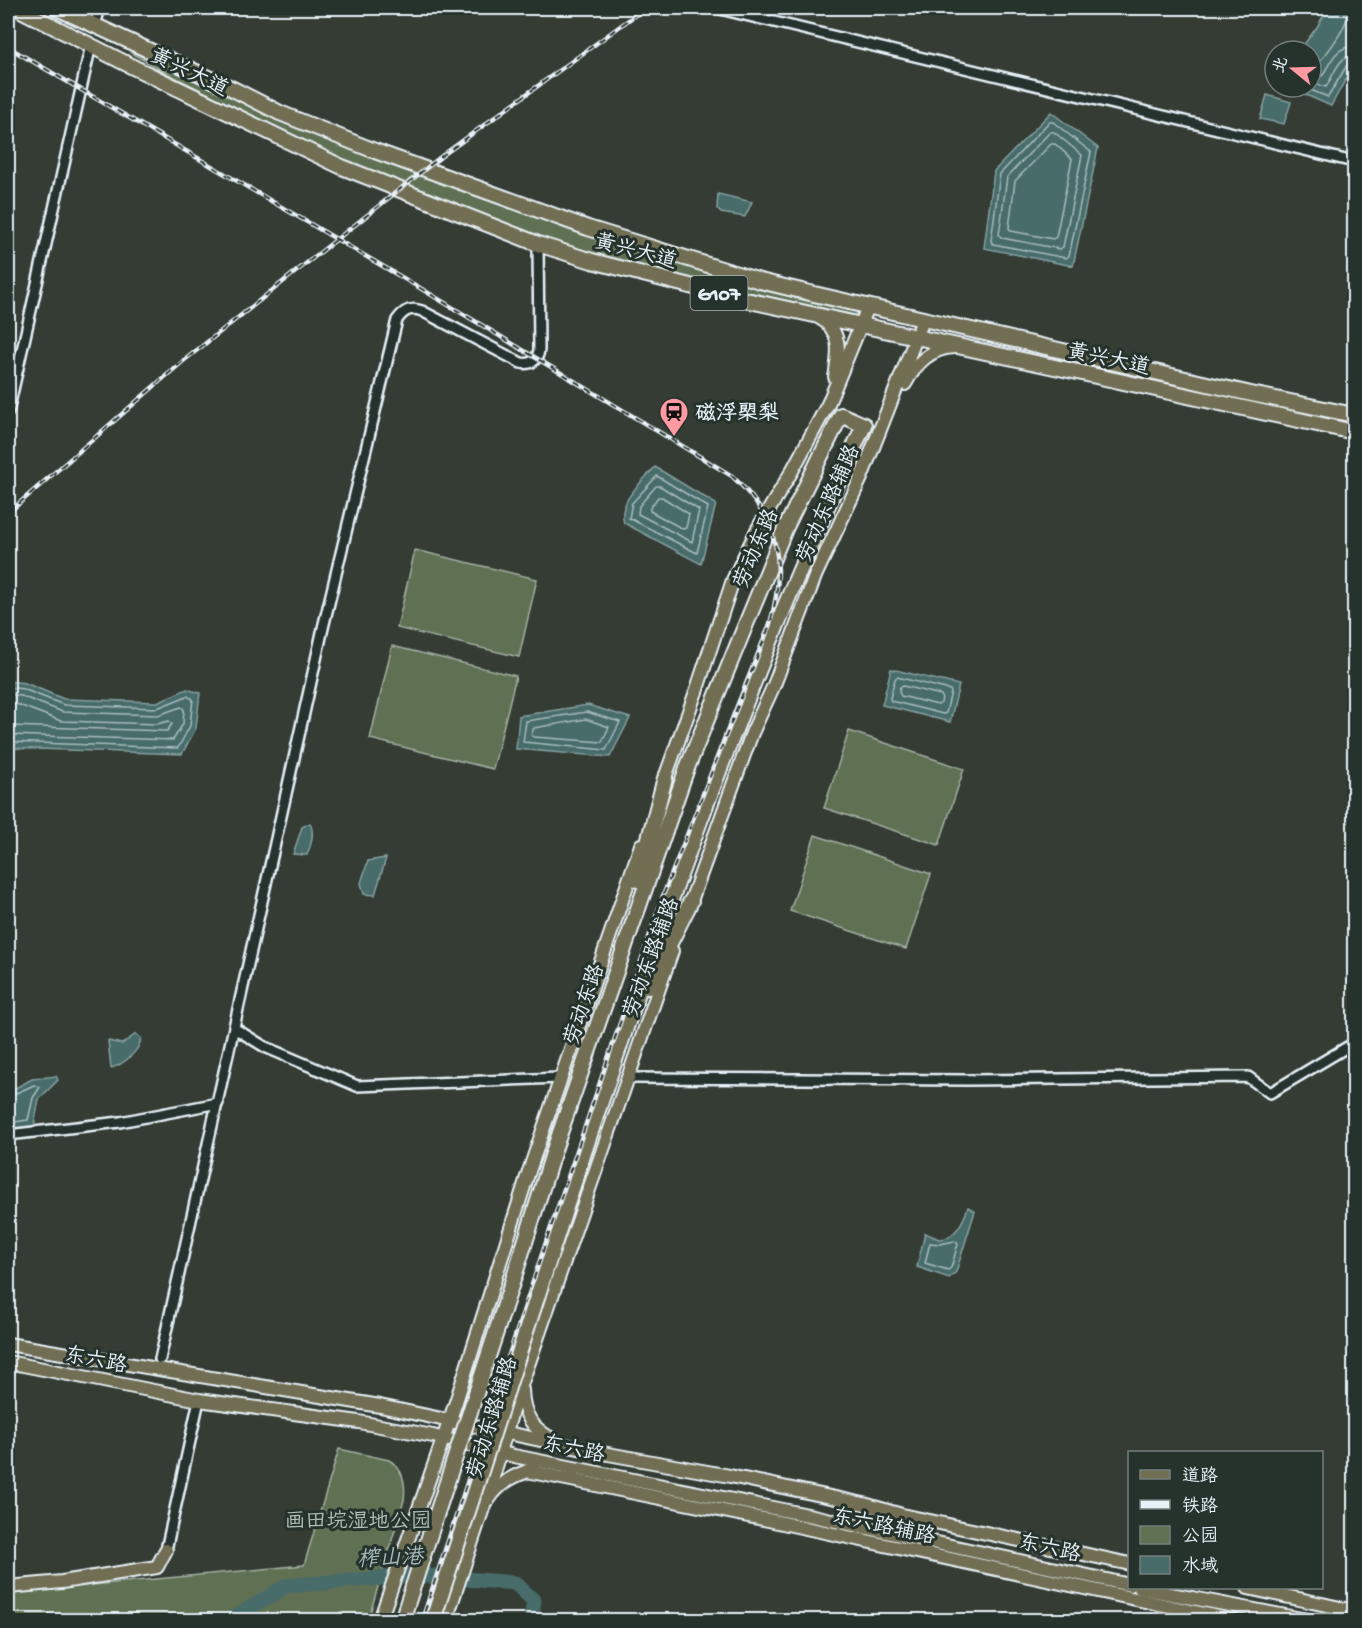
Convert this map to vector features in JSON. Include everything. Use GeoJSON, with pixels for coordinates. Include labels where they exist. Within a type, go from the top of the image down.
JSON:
{"type":"FeatureCollection","features":[{"type":"Feature","properties":{"kind":"highway","name":"黄兴大道"},"geometry":{"type":"LineString","coordinates":[[16,8],[342,167],[538,244],[650,276],[817,316],[1354,432]]}},
{"type":"Feature","properties":{"kind":"highway","name":"黄兴大道"},"geometry":{"type":"LineString","coordinates":[[57,8],[280,113],[375,151],[655,250],[760,281],[923,320],[1354,415]]}},
{"type":"Feature","properties":{"kind":"highway","name":"劳动东路"},"geometry":{"type":"LineString","coordinates":[[402,1620],[555,1147],[671,813],[710,709],[785,529],[841,415],[864,425],[797,575],[713,786],[666,911],[601,1097]]}},
{"type":"Feature","properties":{"kind":"highway"},"geometry":{"type":"LineString","coordinates":[[602,1013],[665,778]]}},
{"type":"Feature","properties":{"kind":"highway"},"geometry":{"type":"LineString","coordinates":[[434,1620],[601,1097],[651,980],[691,902]]}},
{"type":"Feature","properties":{"kind":"main road"},"geometry":{"type":"LineString","coordinates":[[380,1620],[450,1420],[560,1078],[697,689],[733,579],[757,530],[828,404],[868,307]]}},
{"type":"Feature","properties":{"kind":"main road"},"geometry":{"type":"LineString","coordinates":[[817,316],[832,327],[838,344],[834,382],[828,404]]}},
{"type":"Feature","properties":{"kind":"main road","name":"劳动东路辅路"},"geometry":{"type":"LineString","coordinates":[[446,1620],[524,1377],[733,781],[774,685],[816,574],[871,453],[923,320]]}},
{"type":"Feature","properties":{"kind":"main road"},"geometry":{"type":"LineString","coordinates":[[871,453],[904,386],[920,362],[938,349],[960,347]]}},
{"type":"Feature","properties":{"kind":"main road","name":"东六路"},"geometry":{"type":"LineString","coordinates":[[8,1344],[326,1396],[450,1420],[566,1446],[741,1478],[1128,1564]]}},
{"type":"Feature","properties":{"kind":"main road","name":"东六路"},"geometry":{"type":"LineString","coordinates":[[8,1362],[199,1400],[359,1422],[443,1438],[1128,1585]]}},
{"type":"Feature","properties":{"kind":"main road"},"geometry":{"type":"LineString","coordinates":[[524,1377],[523,1399],[527,1417],[547,1437],[566,1446]]}},
{"type":"Feature","properties":{"kind":"main road"},"geometry":{"type":"LineString","coordinates":[[482,1513],[494,1492],[509,1479],[546,1466],[561,1465]]}},
{"type":"Feature","properties":{"kind":"main road","name":"东六路辅路"},"geometry":{"type":"LineString","coordinates":[[527,1472],[789,1524],[1233,1620]]}},
{"type":"Feature","properties":{"kind":"main road"},"geometry":{"type":"LineString","coordinates":[[8,1580],[152,1562],[166,1550]]}},
{"type":"Feature","properties":{"kind":"main road"},"geometry":{"type":"LineString","coordinates":[[8,1587],[62,1582],[157,1567],[166,1550]]}},
{"type":"Feature","properties":{"kind":"main road"},"geometry":{"type":"LineString","coordinates":[[987,1553],[1006,1572]]}},
{"type":"Feature","properties":{"kind":"main road"},"geometry":{"type":"LineString","coordinates":[[1149,1589],[1307,1620]]}},
{"type":"Feature","properties":{"kind":"main road"},"geometry":{"type":"LineString","coordinates":[[1257,1589],[1354,1611]]}},
{"type":"Feature","properties":{"kind":"street"},"geometry":{"type":"LineString","coordinates":[[95,25],[100,8]]}},
{"type":"Feature","properties":{"kind":"street"},"geometry":{"type":"LineString","coordinates":[[716,8],[1354,162]]}},
{"type":"Feature","properties":{"kind":"street"},"geometry":{"type":"LineString","coordinates":[[8,412],[91,45]]}},
{"type":"Feature","properties":{"kind":"street"},"geometry":{"type":"LineString","coordinates":[[160,1359],[324,628],[398,320],[405,311],[422,310],[521,363],[534,361],[539,350],[538,244]]}},
{"type":"Feature","properties":{"kind":"street"},"geometry":{"type":"LineString","coordinates":[[234,1028],[265,1047],[357,1086],[560,1078]]}},
{"type":"Feature","properties":{"kind":"street"},"geometry":{"type":"LineString","coordinates":[[628,1078],[980,1080],[1248,1077],[1270,1093],[1354,1043]]}},
{"type":"Feature","properties":{"kind":"street"},"geometry":{"type":"LineString","coordinates":[[8,1135],[120,1122],[218,1103]]}},
{"type":"Feature","properties":{"kind":"street"},"geometry":{"type":"LineString","coordinates":[[166,1550],[199,1400]]}},
{"type":"Feature","properties":{"kind":"green space"},"geometry":{"type":"Polygon","coordinates":[[[131,53],[333,140],[504,204],[606,240],[760,287],[865,314],[864,317],[674,276],[557,243],[472,212],[331,155],[131,53]]]}},
{"type":"Feature","properties":{"kind":"green space"},"geometry":{"type":"Polygon","coordinates":[[[415,550],[537,579],[519,657],[397,628],[415,550]]]}},
{"type":"Feature","properties":{"kind":"green space"},"geometry":{"type":"Polygon","coordinates":[[[392,646],[516,676],[493,769],[370,739],[392,646]]]}},
{"type":"Feature","properties":{"kind":"green space"},"geometry":{"type":"Polygon","coordinates":[[[849,731],[964,769],[939,845],[824,808],[849,731]]]}},
{"type":"Feature","properties":{"kind":"green space"},"geometry":{"type":"Polygon","coordinates":[[[815,835],[931,874],[906,949],[790,911],[815,835]]]}},
{"type":"Feature","properties":{"kind":"green space","name":"画田垸湿地公园"},"geometry":{"type":"Polygon","coordinates":[[[339,1449],[389,1460],[401,1472],[405,1488],[404,1500],[368,1620],[8,1620],[8,1593],[304,1565],[339,1449]]]}},
{"type":"Feature","properties":{"kind":"water"},"geometry":{"type":"Polygon","coordinates":[[[1328,8],[1354,8],[1354,64],[1331,106],[1315,99],[1323,99],[1323,39],[1308,39],[1328,8]]]}},
{"type":"Feature","properties":{"kind":"water"},"geometry":{"type":"Polygon","coordinates":[[[1266,99],[1291,102],[1284,124],[1260,119],[1266,99]]]}},
{"type":"Feature","properties":{"kind":"water"},"geometry":{"type":"Polygon","coordinates":[[[1051,112],[1098,148],[1073,266],[984,248],[994,171],[1051,112]]]}},
{"type":"Feature","properties":{"kind":"water"},"geometry":{"type":"Polygon","coordinates":[[[718,194],[752,202],[745,217],[721,213],[717,209],[718,194]]]}},
{"type":"Feature","properties":{"kind":"water"},"geometry":{"type":"Polygon","coordinates":[[[655,467],[716,504],[701,564],[624,523],[624,507],[627,500],[655,467]]]}},
{"type":"Feature","properties":{"kind":"water"},"geometry":{"type":"Polygon","coordinates":[[[891,669],[959,685],[950,722],[882,705],[891,669]]]}},
{"type":"Feature","properties":{"kind":"water"},"geometry":{"type":"Polygon","coordinates":[[[8,681],[25,683],[64,699],[157,702],[187,689],[200,693],[196,728],[182,754],[8,748],[8,681]]]}},
{"type":"Feature","properties":{"kind":"water"},"geometry":{"type":"Polygon","coordinates":[[[588,705],[630,718],[610,757],[516,749],[519,716],[588,705]]]}},
{"type":"Feature","properties":{"kind":"water"},"geometry":{"type":"Polygon","coordinates":[[[310,823],[312,835],[307,855],[293,854],[302,827],[310,823]]]}},
{"type":"Feature","properties":{"kind":"water"},"geometry":{"type":"Polygon","coordinates":[[[386,858],[375,895],[364,894],[361,883],[368,861],[386,858]]]}},
{"type":"Feature","properties":{"kind":"water"},"geometry":{"type":"Polygon","coordinates":[[[136,1034],[141,1038],[138,1048],[126,1061],[111,1068],[108,1041],[122,1044],[136,1034]]]}},
{"type":"Feature","properties":{"kind":"water"},"geometry":{"type":"Polygon","coordinates":[[[56,1076],[58,1080],[39,1099],[34,1126],[8,1129],[8,1092],[32,1079],[56,1076]]]}},
{"type":"Feature","properties":{"kind":"water"},"geometry":{"type":"Polygon","coordinates":[[[968,1207],[975,1211],[956,1272],[949,1278],[917,1267],[925,1233],[939,1239],[950,1236],[961,1223],[968,1207]]]}},
{"type":"Feature","properties":{"kind":"waterway","name":"榨山港"},"geometry":{"type":"LineString","coordinates":[[231,1620],[286,1586],[418,1575],[515,1583],[534,1601],[531,1620]]}},
{"type":"Feature","properties":{"kind":"railway"},"geometry":{"type":"LineString","coordinates":[[8,513],[182,362],[443,155],[645,8]]}},
{"type":"Feature","properties":{"kind":"railway"},"geometry":{"type":"LineString","coordinates":[[8,47],[420,288],[732,476],[761,510],[770,527],[775,545],[778,584],[769,627],[664,893],[422,1620]]}},
{"type":"Feature","properties":{"kind":"place","name":"磁浮㮾梨"},"geometry":{"type":"Point","coordinates":[674,438]}}]}
